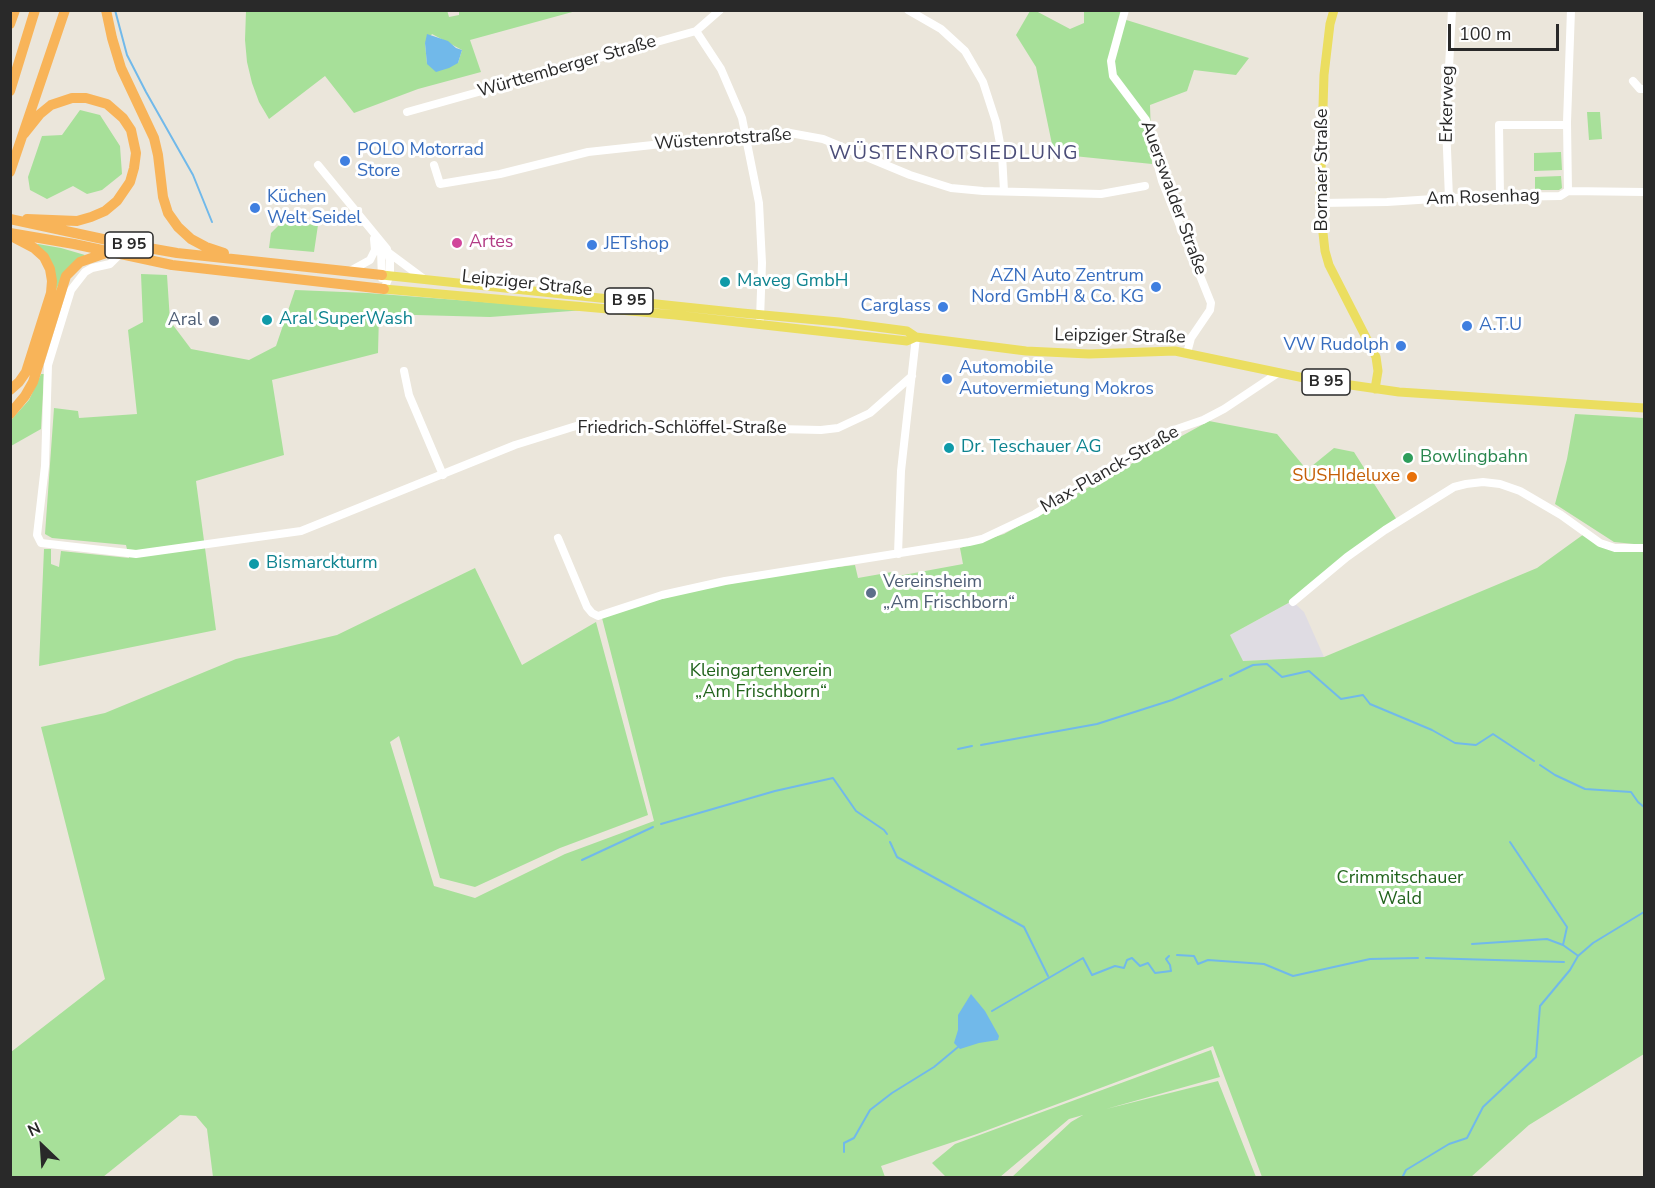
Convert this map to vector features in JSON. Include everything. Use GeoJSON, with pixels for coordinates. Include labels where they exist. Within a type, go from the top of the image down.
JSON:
{"type":"FeatureCollection","features":[{"type":"Feature","properties":{"kind":"highway"},"geometry":{"type":"LineString","coordinates":[[10,24],[15,10]]}},
{"type":"Feature","properties":{"kind":"highway"},"geometry":{"type":"LineString","coordinates":[[10,91],[35,10]]}},
{"type":"Feature","properties":{"kind":"highway"},"geometry":{"type":"LineString","coordinates":[[10,172],[65,10]]}},
{"type":"Feature","properties":{"kind":"highway"},"geometry":{"type":"LineString","coordinates":[[106,10],[121,68],[154,138],[163,197],[168,213],[191,239],[206,247],[244,260]]}},
{"type":"Feature","properties":{"kind":"highway"},"geometry":{"type":"LineString","coordinates":[[13,219],[77,220],[98,214],[111,206],[126,189],[135,160],[133,137],[127,124],[113,108],[93,99],[72,98],[51,105],[40,114],[24,134]]}},
{"type":"Feature","properties":{"kind":"highway","name":"Leipziger Straße"},"geometry":{"type":"LineString","coordinates":[[13,219],[177,253],[386,275]]}},
{"type":"Feature","properties":{"kind":"highway"},"geometry":{"type":"LineString","coordinates":[[10,234],[34,248],[44,257],[50,269],[52,281],[51,293],[26,372],[10,390]]}},
{"type":"Feature","properties":{"kind":"highway","name":"Leipziger Straße"},"geometry":{"type":"LineString","coordinates":[[10,234],[74,243],[114,253],[202,269],[384,289]]}},
{"type":"Feature","properties":{"kind":"highway"},"geometry":{"type":"LineString","coordinates":[[10,414],[33,382],[66,276],[80,262],[114,253]]}},
{"type":"Feature","properties":{"kind":"main road","name":"Bornaer Straße"},"geometry":{"type":"LineString","coordinates":[[1334,10],[1330,24],[1324,75],[1320,203],[1324,251],[1376,357],[1378,371],[1375,389]]}},
{"type":"Feature","properties":{"kind":"main road","name":"Leipziger Straße"},"geometry":{"type":"LineString","coordinates":[[386,275],[760,320],[907,341],[916,337],[1058,353],[1163,351],[1187,353],[1278,373],[1375,389],[1644,408]]}},
{"type":"Feature","properties":{"kind":"main road","name":"Leipziger Straße"},"geometry":{"type":"LineString","coordinates":[[384,289],[760,320]]}},
{"type":"Feature","properties":{"kind":"street","name":"Württemberger Straße"},"geometry":{"type":"LineString","coordinates":[[407,112],[696,31],[720,10]]}},
{"type":"Feature","properties":{"kind":"street"},"geometry":{"type":"LineString","coordinates":[[908,10],[941,29],[965,51],[983,82],[996,123],[1002,154],[1004,191]]}},
{"type":"Feature","properties":{"kind":"street","name":"Auerswalder Straße"},"geometry":{"type":"LineString","coordinates":[[1125,10],[1110,61],[1113,76],[1146,120],[1162,181],[1211,303],[1210,310],[1191,338],[1187,353]]}},
{"type":"Feature","properties":{"kind":"street","name":"Erkerweg"},"geometry":{"type":"LineString","coordinates":[[1449,198],[1446,125],[1452,10]]}},
{"type":"Feature","properties":{"kind":"street"},"geometry":{"type":"LineString","coordinates":[[1568,191],[1567,124],[1571,10]]}},
{"type":"Feature","properties":{"kind":"street"},"geometry":{"type":"LineString","coordinates":[[696,31],[721,69],[742,118],[759,203],[762,263],[760,320]]}},
{"type":"Feature","properties":{"kind":"street"},"geometry":{"type":"LineString","coordinates":[[1633,81],[1640,89],[1644,89]]}},
{"type":"Feature","properties":{"kind":"street"},"geometry":{"type":"LineString","coordinates":[[1500,196],[1499,125],[1567,124]]}},
{"type":"Feature","properties":{"kind":"street","name":"Wüstenrotstraße"},"geometry":{"type":"LineString","coordinates":[[434,165],[440,184],[500,174],[588,152],[790,133],[823,139],[910,175],[951,188],[1101,194],[1145,186]]}},
{"type":"Feature","properties":{"kind":"street"},"geometry":{"type":"LineString","coordinates":[[318,165],[389,253],[424,279]]}},
{"type":"Feature","properties":{"kind":"street","name":"Am Rosenhag"},"geometry":{"type":"LineString","coordinates":[[1320,203],[1560,196],[1568,191],[1644,192]]}},
{"type":"Feature","properties":{"kind":"street"},"geometry":{"type":"LineString","coordinates":[[349,272],[368,262],[373,255],[374,232]]}},
{"type":"Feature","properties":{"kind":"street"},"geometry":{"type":"LineString","coordinates":[[374,232],[386,275]]}},
{"type":"Feature","properties":{"kind":"street","name":"Friedrich-Schlöffel-Straße"},"geometry":{"type":"LineString","coordinates":[[114,253],[110,264],[92,268],[86,272],[72,290],[48,365],[45,466],[37,535],[41,543],[136,554],[301,531],[515,445],[576,426],[821,430],[838,428],[870,413],[912,376]]}},
{"type":"Feature","properties":{"kind":"street"},"geometry":{"type":"LineString","coordinates":[[384,289],[389,253]]}},
{"type":"Feature","properties":{"kind":"street"},"geometry":{"type":"LineString","coordinates":[[898,554],[901,471],[916,337]]}},
{"type":"Feature","properties":{"kind":"street"},"geometry":{"type":"LineString","coordinates":[[404,370],[409,395],[443,475]]}},
{"type":"Feature","properties":{"kind":"street","name":"Max-Planck-Straße"},"geometry":{"type":"LineString","coordinates":[[558,538],[587,607],[598,616],[662,595],[724,581],[969,542],[1035,514],[1168,432],[1203,420],[1224,409],[1278,373]]}},
{"type":"Feature","properties":{"kind":"street"},"geometry":{"type":"LineString","coordinates":[[1293,602],[1347,556],[1385,530],[1454,486],[1466,484],[1483,482],[1500,484],[1520,491],[1561,515],[1600,543],[1615,548],[1644,548]]}},
{"type":"Feature","properties":{"kind":"shaded area"},"geometry":{"type":"Polygon","coordinates":[[[1292,601],[1304,612],[1324,657],[1242,661],[1230,635],[1292,601]]]}},
{"type":"Feature","properties":{"kind":"green space"},"geometry":{"type":"Polygon","coordinates":[[[447,10],[449,17],[459,15],[459,11],[576,11],[470,40],[481,72],[418,89],[354,113],[325,76],[269,119],[259,102],[247,62],[246,11],[447,10]],[[432,34],[425,43],[427,64],[458,63],[462,50],[432,34]]]}},
{"type":"Feature","properties":{"kind":"green space"},"geometry":{"type":"Polygon","coordinates":[[[1030,11],[1036,11],[1070,29],[1084,23],[1084,11],[1122,11],[1120,18],[1249,58],[1236,75],[1194,70],[1187,91],[1150,105],[1152,164],[1054,154],[1036,67],[1016,35],[1030,11]]]}},
{"type":"Feature","properties":{"kind":"green space"},"geometry":{"type":"Polygon","coordinates":[[[80,110],[100,115],[120,146],[122,174],[102,190],[87,194],[73,186],[47,199],[30,190],[28,177],[42,136],[62,135],[80,110]]]}},
{"type":"Feature","properties":{"kind":"green space"},"geometry":{"type":"Polygon","coordinates":[[[1587,112],[1600,112],[1602,139],[1589,140],[1587,112]]]}},
{"type":"Feature","properties":{"kind":"green space"},"geometry":{"type":"Polygon","coordinates":[[[1561,152],[1562,170],[1534,171],[1534,153],[1561,152]]]}},
{"type":"Feature","properties":{"kind":"green space"},"geometry":{"type":"Polygon","coordinates":[[[1561,176],[1562,188],[1559,190],[1535,190],[1535,177],[1561,176]]]}},
{"type":"Feature","properties":{"kind":"green space"},"geometry":{"type":"Polygon","coordinates":[[[282,222],[318,225],[314,252],[269,248],[271,233],[282,222]]]}},
{"type":"Feature","properties":{"kind":"green space"},"geometry":{"type":"Polygon","coordinates":[[[36,245],[85,255],[64,272],[56,290],[36,245]]]}},
{"type":"Feature","properties":{"kind":"green space"},"geometry":{"type":"Polygon","coordinates":[[[141,274],[167,275],[170,321],[191,349],[249,360],[276,346],[295,290],[368,293],[585,310],[490,317],[379,314],[378,353],[272,380],[284,455],[196,481],[216,630],[39,666],[44,549],[51,549],[51,564],[59,567],[61,551],[129,558],[126,545],[52,538],[45,534],[54,408],[78,411],[79,418],[137,414],[128,330],[143,322],[141,274]]]}},
{"type":"Feature","properties":{"kind":"green space"},"geometry":{"type":"Polygon","coordinates":[[[41,374],[44,374],[41,429],[11,446],[11,420],[29,400],[41,374]]]}},
{"type":"Feature","properties":{"kind":"green space"},"geometry":{"type":"Polygon","coordinates":[[[1575,414],[1644,418],[1644,545],[1614,542],[1555,504],[1567,459],[1575,414]]]}},
{"type":"Feature","properties":{"kind":"green space","name":"Crimmitschauer Wald"},"geometry":{"type":"Polygon","coordinates":[[[1209,421],[1277,434],[1307,470],[1334,448],[1354,452],[1397,520],[1292,601],[1230,635],[1243,661],[1324,657],[1537,568],[1584,534],[1599,544],[1644,551],[1644,1054],[1529,1125],[1471,1177],[1262,1177],[1213,1046],[977,1134],[881,1166],[885,1177],[213,1177],[207,1129],[196,1116],[180,1115],[103,1177],[11,1178],[11,1052],[105,979],[41,727],[105,713],[236,659],[337,635],[475,568],[522,665],[596,622],[648,815],[560,848],[475,887],[440,878],[399,736],[390,742],[434,886],[475,898],[565,854],[654,821],[602,618],[699,589],[804,571],[855,565],[858,578],[892,572],[898,576],[963,564],[960,548],[1004,534],[1209,421]]]}},
{"type":"Feature","properties":{"kind":"green space"},"geometry":{"type":"Polygon","coordinates":[[[1211,1050],[1220,1077],[1106,1109],[1218,1081],[1256,1177],[1012,1177],[1071,1122],[1083,1115],[1069,1119],[1000,1177],[946,1177],[932,1163],[955,1144],[1211,1050]]]}},
{"type":"Feature","properties":{"kind":"water"},"geometry":{"type":"Polygon","coordinates":[[[427,34],[448,41],[462,50],[458,63],[436,72],[427,64],[425,43],[427,34]]]}},
{"type":"Feature","properties":{"kind":"water"},"geometry":{"type":"Polygon","coordinates":[[[971,994],[985,1011],[999,1036],[998,1040],[960,1049],[954,1043],[958,1030],[958,1015],[971,994]]]}},
{"type":"Feature","properties":{"kind":"waterway"},"geometry":{"type":"LineString","coordinates":[[115,10],[127,55],[193,175],[212,222]]}},
{"type":"Feature","properties":{"kind":"waterway"},"geometry":{"type":"LineString","coordinates":[[1230,676],[1253,665],[1267,664],[1282,677],[1309,671],[1341,699],[1363,695],[1370,704],[1432,730],[1455,743],[1476,745],[1493,734],[1534,761]]}},
{"type":"Feature","properties":{"kind":"waterway"},"geometry":{"type":"LineString","coordinates":[[981,745],[1097,724],[1172,700],[1222,679]]}},
{"type":"Feature","properties":{"kind":"waterway"},"geometry":{"type":"LineString","coordinates":[[958,749],[972,746]]}},
{"type":"Feature","properties":{"kind":"waterway"},"geometry":{"type":"LineString","coordinates":[[1540,765],[1585,789],[1631,792],[1644,807]]}},
{"type":"Feature","properties":{"kind":"waterway"},"geometry":{"type":"LineString","coordinates":[[661,824],[775,791],[833,778],[856,811],[887,834]]}},
{"type":"Feature","properties":{"kind":"waterway"},"geometry":{"type":"LineString","coordinates":[[582,860],[653,827]]}},
{"type":"Feature","properties":{"kind":"waterway"},"geometry":{"type":"LineString","coordinates":[[890,842],[897,857],[1024,927],[1048,976]]}},
{"type":"Feature","properties":{"kind":"waterway"},"geometry":{"type":"LineString","coordinates":[[1510,842],[1567,927],[1563,945],[1577,955]]}},
{"type":"Feature","properties":{"kind":"waterway"},"geometry":{"type":"LineString","coordinates":[[1402,1178],[1406,1170],[1449,1144],[1467,1138],[1483,1107],[1536,1057],[1540,1006],[1570,970],[1578,956],[1593,943],[1644,912]]}},
{"type":"Feature","properties":{"kind":"waterway"},"geometry":{"type":"LineString","coordinates":[[1472,944],[1547,939],[1563,945]]}},
{"type":"Feature","properties":{"kind":"waterway"},"geometry":{"type":"LineString","coordinates":[[1177,955],[1194,956],[1198,964],[1208,960],[1264,964],[1293,976],[1370,959],[1418,958]]}},
{"type":"Feature","properties":{"kind":"waterway"},"geometry":{"type":"LineString","coordinates":[[992,1011],[1083,958],[1092,975],[1115,966],[1124,968],[1127,960],[1132,958],[1140,966],[1148,963],[1155,973],[1171,971],[1166,959],[1169,956]]}},
{"type":"Feature","properties":{"kind":"waterway"},"geometry":{"type":"LineString","coordinates":[[1426,958],[1564,962]]}},
{"type":"Feature","properties":{"kind":"waterway"},"geometry":{"type":"LineString","coordinates":[[844,1152],[844,1143],[854,1138],[870,1110],[892,1093],[934,1067],[958,1047]]}},
{"type":"Feature","properties":{"kind":"place","name":"POLO Motorrad Store"},"geometry":{"type":"Point","coordinates":[345,161]}},
{"type":"Feature","properties":{"kind":"place","name":"Küchen Welt Seidel"},"geometry":{"type":"Point","coordinates":[255,208]}},
{"type":"Feature","properties":{"kind":"place","name":"Artes"},"geometry":{"type":"Point","coordinates":[457,243]}},
{"type":"Feature","properties":{"kind":"place","name":"JETshop"},"geometry":{"type":"Point","coordinates":[592,245]}},
{"type":"Feature","properties":{"kind":"place","name":"Maveg GmbH"},"geometry":{"type":"Point","coordinates":[725,282]}},
{"type":"Feature","properties":{"kind":"place","name":"AZN Auto Zentrum Nord GmbH & Co. KG"},"geometry":{"type":"Point","coordinates":[1156,287]}},
{"type":"Feature","properties":{"kind":"place","name":"Carglass"},"geometry":{"type":"Point","coordinates":[943,307]}},
{"type":"Feature","properties":{"kind":"place","name":"Aral SuperWash"},"geometry":{"type":"Point","coordinates":[267,320]}},
{"type":"Feature","properties":{"kind":"place","name":"Aral"},"geometry":{"type":"Point","coordinates":[214,321]}},
{"type":"Feature","properties":{"kind":"place","name":"A.T.U"},"geometry":{"type":"Point","coordinates":[1467,326]}},
{"type":"Feature","properties":{"kind":"place","name":"VW Rudolph"},"geometry":{"type":"Point","coordinates":[1401,346]}},
{"type":"Feature","properties":{"kind":"place","name":"Automobile Autovermietung Mokros"},"geometry":{"type":"Point","coordinates":[947,379]}},
{"type":"Feature","properties":{"kind":"place","name":"Dr. Teschauer AG"},"geometry":{"type":"Point","coordinates":[949,448]}},
{"type":"Feature","properties":{"kind":"place","name":"Bowlingbahn"},"geometry":{"type":"Point","coordinates":[1408,458]}},
{"type":"Feature","properties":{"kind":"place","name":"SUSHIdeluxe"},"geometry":{"type":"Point","coordinates":[1412,477]}},
{"type":"Feature","properties":{"kind":"place","name":"Bismarckturm"},"geometry":{"type":"Point","coordinates":[254,564]}},
{"type":"Feature","properties":{"kind":"place","name":"Vereinsheim „Am Frischborn“"},"geometry":{"type":"Point","coordinates":[871,593]}},
{"type":"Feature","properties":{"kind":"district","name":"WÜSTENROTSIEDLUNG"},"geometry":{"type":"Point","coordinates":[954,154]}},
{"type":"Feature","properties":{"kind":"park label","name":"Kleingartenverein „Am Frischborn“"},"geometry":{"type":"Point","coordinates":[761,682]}}]}
